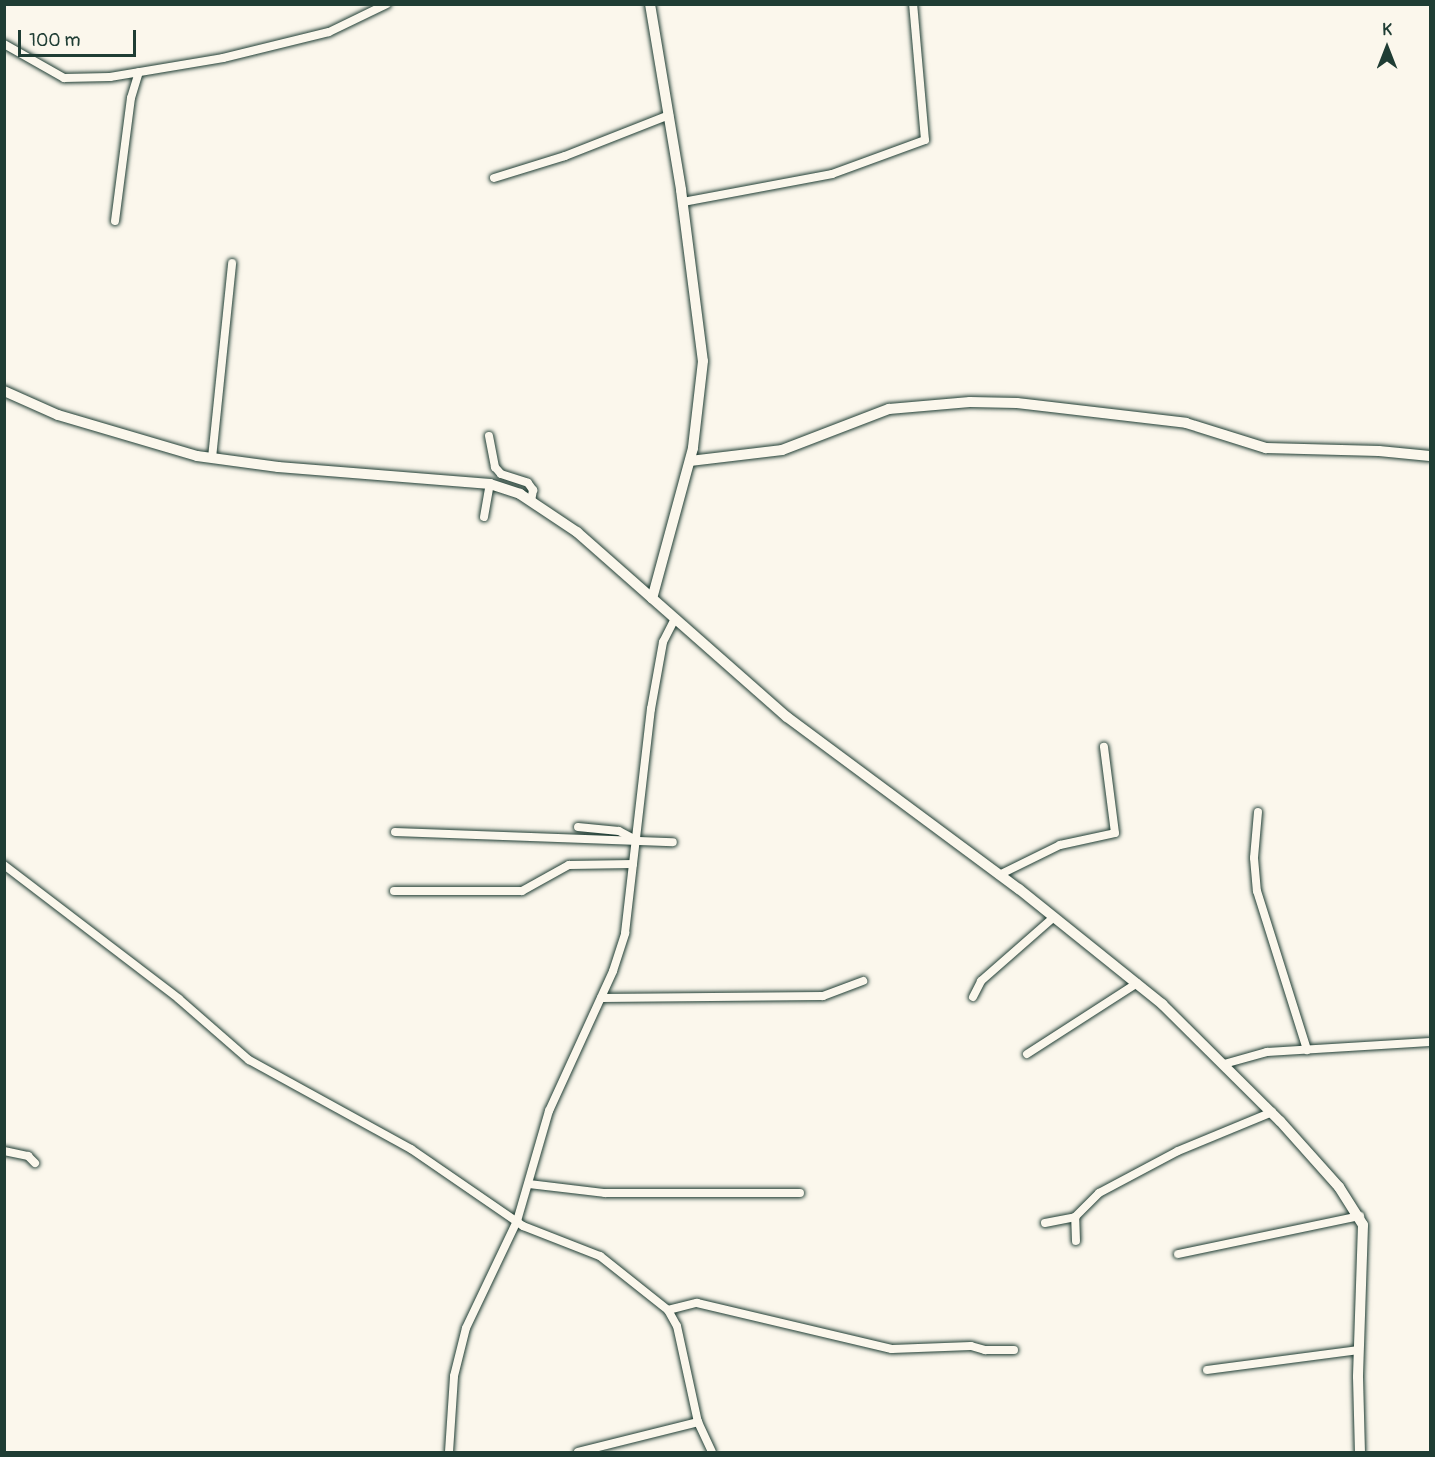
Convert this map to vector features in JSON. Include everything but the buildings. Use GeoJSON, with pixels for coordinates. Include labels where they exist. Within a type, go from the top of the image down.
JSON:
{"type":"FeatureCollection","features":[{"type":"Feature","properties":{"kind":"street"},"geometry":{"type":"LineString","coordinates":[[4,44],[64,78],[139,72],[223,58],[329,32],[387,4]]}},
{"type":"Feature","properties":{"kind":"street"},"geometry":{"type":"LineString","coordinates":[[650,4],[683,202],[703,361],[690,461],[652,599]]}},
{"type":"Feature","properties":{"kind":"street"},"geometry":{"type":"LineString","coordinates":[[683,202],[832,174],[925,140],[914,4]]}},
{"type":"Feature","properties":{"kind":"street"},"geometry":{"type":"LineString","coordinates":[[115,221],[131,98],[139,72]]}},
{"type":"Feature","properties":{"kind":"street"},"geometry":{"type":"LineString","coordinates":[[494,178],[565,156],[669,115]]}},
{"type":"Feature","properties":{"kind":"street"},"geometry":{"type":"LineString","coordinates":[[212,458],[232,263]]}},
{"type":"Feature","properties":{"kind":"street"},"geometry":{"type":"LineString","coordinates":[[4,391],[58,415],[212,458],[490,484],[531,501],[577,532],[787,717],[999,875],[1137,983],[1272,1112],[1339,1187],[1360,1216],[1364,1246],[1359,1350],[1360,1452]]}},
{"type":"Feature","properties":{"kind":"street"},"geometry":{"type":"LineString","coordinates":[[690,461],[782,450],[889,409],[970,402],[1017,403],[1186,423],[1266,448],[1380,451],[1431,456]]}},
{"type":"Feature","properties":{"kind":"street"},"geometry":{"type":"LineString","coordinates":[[489,436],[495,467],[501,474],[528,483],[533,490],[531,501]]}},
{"type":"Feature","properties":{"kind":"street"},"geometry":{"type":"LineString","coordinates":[[484,517],[490,484]]}},
{"type":"Feature","properties":{"kind":"street"},"geometry":{"type":"LineString","coordinates":[[449,1452],[454,1376],[466,1328],[517,1221],[549,1111],[601,998],[625,933],[657,673],[663,642],[675,618]]}},
{"type":"Feature","properties":{"kind":"street"},"geometry":{"type":"LineString","coordinates":[[999,875],[1060,845],[1114,833],[1104,747]]}},
{"type":"Feature","properties":{"kind":"street"},"geometry":{"type":"LineString","coordinates":[[1258,812],[1257,891],[1307,1050]]}},
{"type":"Feature","properties":{"kind":"street"},"geometry":{"type":"LineString","coordinates":[[578,827],[619,831],[636,841]]}},
{"type":"Feature","properties":{"kind":"street"},"geometry":{"type":"LineString","coordinates":[[395,831],[673,842]]}},
{"type":"Feature","properties":{"kind":"street"},"geometry":{"type":"LineString","coordinates":[[4,864],[179,999],[249,1060],[411,1149],[517,1221],[600,1256],[668,1310],[677,1326],[698,1422],[712,1452]]}},
{"type":"Feature","properties":{"kind":"street"},"geometry":{"type":"LineString","coordinates":[[394,891],[522,891],[569,865],[633,864]]}},
{"type":"Feature","properties":{"kind":"street"},"geometry":{"type":"LineString","coordinates":[[973,997],[981,981],[1054,917]]}},
{"type":"Feature","properties":{"kind":"street"},"geometry":{"type":"LineString","coordinates":[[601,998],[823,996],[863,981]]}},
{"type":"Feature","properties":{"kind":"street"},"geometry":{"type":"LineString","coordinates":[[1027,1054],[1137,983]]}},
{"type":"Feature","properties":{"kind":"street"},"geometry":{"type":"LineString","coordinates":[[1224,1064],[1266,1052],[1431,1042]]}},
{"type":"Feature","properties":{"kind":"street"},"geometry":{"type":"LineString","coordinates":[[1046,1223],[1075,1217],[1099,1193],[1178,1151],[1272,1112]]}},
{"type":"Feature","properties":{"kind":"street"},"geometry":{"type":"LineString","coordinates":[[4,1151],[28,1156],[35,1163]]}},
{"type":"Feature","properties":{"kind":"street"},"geometry":{"type":"LineString","coordinates":[[529,1184],[605,1193],[800,1193]]}},
{"type":"Feature","properties":{"kind":"street"},"geometry":{"type":"LineString","coordinates":[[1178,1254],[1360,1216]]}},
{"type":"Feature","properties":{"kind":"street"},"geometry":{"type":"LineString","coordinates":[[1075,1217],[1076,1241]]}},
{"type":"Feature","properties":{"kind":"street"},"geometry":{"type":"LineString","coordinates":[[668,1310],[697,1303],[892,1349],[970,1346],[985,1350],[1014,1350]]}},
{"type":"Feature","properties":{"kind":"street"},"geometry":{"type":"LineString","coordinates":[[1208,1370],[1359,1350]]}},
{"type":"Feature","properties":{"kind":"street"},"geometry":{"type":"LineString","coordinates":[[578,1452],[595,1450],[698,1422]]}}]}
